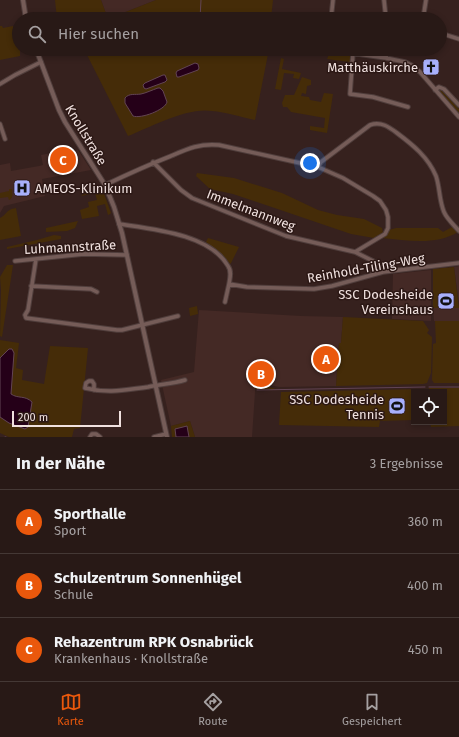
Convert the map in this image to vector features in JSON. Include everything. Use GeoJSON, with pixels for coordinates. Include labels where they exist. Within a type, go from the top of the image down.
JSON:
{"type":"FeatureCollection","features":[{"type":"Feature","properties":{"kind":"street"},"geometry":{"type":"LineString","coordinates":[[23,0],[25,12]]}},
{"type":"Feature","properties":{"kind":"street"},"geometry":{"type":"LineString","coordinates":[[332,12],[333,0]]}},
{"type":"Feature","properties":{"kind":"street"},"geometry":{"type":"LineString","coordinates":[[384,0],[385,12]]}},
{"type":"Feature","properties":{"kind":"street"},"geometry":{"type":"LineString","coordinates":[[424,12],[426,0]]}},
{"type":"Feature","properties":{"kind":"street"},"geometry":{"type":"LineString","coordinates":[[447,35],[459,39]]}},
{"type":"Feature","properties":{"kind":"street","name":"Knollstraße"},"geometry":{"type":"LineString","coordinates":[[39,56],[65,122],[104,185],[119,224],[167,436]]}},
{"type":"Feature","properties":{"kind":"street"},"geometry":{"type":"LineString","coordinates":[[353,56],[350,94],[373,97],[408,107]]}},
{"type":"Feature","properties":{"kind":"street"},"geometry":{"type":"LineString","coordinates":[[373,56],[410,65],[420,72],[459,117]]}},
{"type":"Feature","properties":{"kind":"street"},"geometry":{"type":"LineString","coordinates":[[0,84],[41,62]]}},
{"type":"Feature","properties":{"kind":"street"},"geometry":{"type":"LineString","coordinates":[[435,90],[440,87],[444,88],[459,105]]}},
{"type":"Feature","properties":{"kind":"street"},"geometry":{"type":"LineString","coordinates":[[318,167],[321,162],[370,125],[375,123],[383,124],[414,146],[425,158],[438,182],[444,213],[459,231]]}},
{"type":"Feature","properties":{"kind":"street"},"geometry":{"type":"LineString","coordinates":[[0,124],[6,140]]}},
{"type":"Feature","properties":{"kind":"street"},"geometry":{"type":"LineString","coordinates":[[104,185],[153,162],[191,147],[209,144],[318,167],[355,184],[380,201],[386,210],[388,217],[388,228],[385,234],[355,252]]}},
{"type":"Feature","properties":{"kind":"street","name":"Immelmannweg"},"geometry":{"type":"LineString","coordinates":[[153,162],[186,194],[212,207],[286,236],[355,252],[377,263],[381,266],[383,272]]}},
{"type":"Feature","properties":{"kind":"street"},"geometry":{"type":"LineString","coordinates":[[119,224],[181,235],[204,244],[215,252],[229,266],[229,284],[225,302]]}},
{"type":"Feature","properties":{"kind":"street","name":"Luhmannstraße"},"geometry":{"type":"LineString","coordinates":[[15,260],[84,254],[127,255]]}},
{"type":"Feature","properties":{"kind":"street"},"geometry":{"type":"LineString","coordinates":[[36,259],[28,310],[25,315],[26,318],[117,330],[178,316]]}},
{"type":"Feature","properties":{"kind":"street","name":"Reinhold-Tiling-Weg"},"geometry":{"type":"LineString","coordinates":[[229,284],[247,287],[314,289],[332,286],[383,272],[459,263]]}},
{"type":"Feature","properties":{"kind":"street"},"geometry":{"type":"LineString","coordinates":[[32,286],[91,289],[97,292]]}},
{"type":"Feature","properties":{"kind":"street"},"geometry":{"type":"LineString","coordinates":[[94,390],[119,392],[166,385],[185,380]]}},
{"type":"Feature","properties":{"kind":"street"},"geometry":{"type":"LineString","coordinates":[[90,437],[92,434],[96,434],[100,437]]}},
{"type":"Feature","properties":{"kind":"street"},"geometry":{"type":"LineString","coordinates":[[154,437],[167,436]]}},
{"type":"Feature","properties":{"kind":"shaded area"},"geometry":{"type":"Polygon","coordinates":[[[55,0],[101,0],[105,12],[56,12],[55,0]]]}},
{"type":"Feature","properties":{"kind":"shaded area"},"geometry":{"type":"Polygon","coordinates":[[[101,0],[156,0],[126,12],[105,12],[101,0]]]}},
{"type":"Feature","properties":{"kind":"shaded area"},"geometry":{"type":"Polygon","coordinates":[[[156,0],[273,0],[272,12],[126,12],[156,0]]]}},
{"type":"Feature","properties":{"kind":"shaded area"},"geometry":{"type":"Polygon","coordinates":[[[0,26],[3,28],[12,26],[12,56],[20,56],[0,60],[0,26]]]}},
{"type":"Feature","properties":{"kind":"shaded area"},"geometry":{"type":"Polygon","coordinates":[[[88,56],[268,56],[255,120],[223,112],[192,112],[169,119],[128,136],[88,56]]]}},
{"type":"Feature","properties":{"kind":"shaded area"},"geometry":{"type":"Polygon","coordinates":[[[328,56],[350,56],[350,62],[327,59],[328,56]]]}},
{"type":"Feature","properties":{"kind":"shaded area"},"geometry":{"type":"Polygon","coordinates":[[[281,58],[284,59],[282,69],[301,73],[299,79],[293,78],[294,74],[284,73],[281,90],[275,89],[281,58]]]}},
{"type":"Feature","properties":{"kind":"shaded area"},"geometry":{"type":"Polygon","coordinates":[[[195,63],[198,64],[198,70],[177,77],[177,71],[195,63]]]}},
{"type":"Feature","properties":{"kind":"shaded area"},"geometry":{"type":"Polygon","coordinates":[[[165,75],[167,80],[165,82],[146,89],[144,88],[143,85],[145,83],[165,75]]]}},
{"type":"Feature","properties":{"kind":"shaded area"},"geometry":{"type":"Polygon","coordinates":[[[302,77],[311,80],[311,85],[307,86],[306,94],[302,93],[301,96],[309,97],[310,100],[321,102],[324,93],[333,94],[327,133],[310,130],[310,126],[324,128],[325,118],[291,112],[287,107],[283,107],[282,103],[285,95],[294,95],[302,77]]]}},
{"type":"Feature","properties":{"kind":"shaded area"},"geometry":{"type":"Polygon","coordinates":[[[158,88],[163,91],[167,102],[165,105],[157,111],[147,115],[137,117],[133,116],[125,103],[125,98],[130,95],[143,94],[158,88]]]}},
{"type":"Feature","properties":{"kind":"shaded area"},"geometry":{"type":"Polygon","coordinates":[[[441,90],[459,109],[459,113],[439,91],[441,90]]]}},
{"type":"Feature","properties":{"kind":"shaded area"},"geometry":{"type":"Polygon","coordinates":[[[67,150],[71,152],[78,150],[91,170],[42,179],[45,196],[4,206],[0,213],[0,165],[10,163],[11,171],[39,166],[43,165],[41,155],[67,150]]]}},
{"type":"Feature","properties":{"kind":"shaded area"},"geometry":{"type":"Polygon","coordinates":[[[197,173],[234,178],[282,193],[318,210],[337,215],[364,219],[382,228],[383,233],[374,238],[351,234],[233,194],[210,189],[196,176],[197,173]]]}},
{"type":"Feature","properties":{"kind":"shaded area"},"geometry":{"type":"Polygon","coordinates":[[[9,189],[12,189],[11,199],[9,200],[8,197],[0,198],[0,193],[9,191],[9,189]]]}},
{"type":"Feature","properties":{"kind":"shaded area"},"geometry":{"type":"Polygon","coordinates":[[[102,190],[111,213],[108,215],[105,204],[97,206],[99,216],[82,219],[80,210],[89,207],[88,202],[97,200],[95,193],[81,196],[83,194],[102,190]]]}},
{"type":"Feature","properties":{"kind":"shaded area"},"geometry":{"type":"Polygon","coordinates":[[[16,208],[21,236],[0,240],[0,218],[3,217],[8,211],[16,208]]]}},
{"type":"Feature","properties":{"kind":"shaded area"},"geometry":{"type":"Polygon","coordinates":[[[78,221],[75,228],[67,231],[46,232],[46,228],[78,221]]]}},
{"type":"Feature","properties":{"kind":"shaded area"},"geometry":{"type":"Polygon","coordinates":[[[452,227],[458,232],[430,241],[382,238],[389,230],[396,228],[438,228],[443,232],[452,227]]]}},
{"type":"Feature","properties":{"kind":"shaded area"},"geometry":{"type":"Polygon","coordinates":[[[54,235],[61,236],[61,239],[7,249],[7,247],[54,235]]]}},
{"type":"Feature","properties":{"kind":"shaded area"},"geometry":{"type":"Polygon","coordinates":[[[208,238],[239,247],[230,264],[206,242],[208,238]]]}},
{"type":"Feature","properties":{"kind":"shaded area"},"geometry":{"type":"Polygon","coordinates":[[[7,265],[13,265],[2,337],[0,336],[0,277],[7,265]]]}},
{"type":"Feature","properties":{"kind":"shaded area"},"geometry":{"type":"Polygon","coordinates":[[[459,266],[459,304],[454,267],[459,266]]]}},
{"type":"Feature","properties":{"kind":"shaded area"},"geometry":{"type":"Polygon","coordinates":[[[454,267],[459,308],[433,308],[433,269],[454,267]]]}},
{"type":"Feature","properties":{"kind":"shaded area"},"geometry":{"type":"Polygon","coordinates":[[[431,270],[431,321],[392,319],[393,274],[431,270]]]}},
{"type":"Feature","properties":{"kind":"shaded area"},"geometry":{"type":"Polygon","coordinates":[[[197,306],[198,314],[190,316],[189,308],[197,306]]]}},
{"type":"Feature","properties":{"kind":"shaded area"},"geometry":{"type":"Polygon","coordinates":[[[433,308],[459,308],[459,321],[434,321],[433,308]]]}},
{"type":"Feature","properties":{"kind":"shaded area"},"geometry":{"type":"Polygon","coordinates":[[[199,310],[343,317],[341,343],[339,343],[336,386],[280,387],[269,385],[260,376],[256,377],[252,437],[195,437],[190,421],[171,426],[161,380],[194,372],[199,310]]]}},
{"type":"Feature","properties":{"kind":"shaded area"},"geometry":{"type":"Polygon","coordinates":[[[343,317],[423,321],[429,330],[427,333],[432,337],[431,373],[427,383],[336,386],[339,343],[341,343],[343,317]]]}},
{"type":"Feature","properties":{"kind":"shaded area"},"geometry":{"type":"Polygon","coordinates":[[[435,321],[459,321],[459,383],[434,383],[432,380],[433,344],[436,343],[435,321]]]}},
{"type":"Feature","properties":{"kind":"shaded area"},"geometry":{"type":"Polygon","coordinates":[[[0,340],[19,343],[16,368],[23,370],[22,380],[44,384],[50,346],[88,348],[80,428],[74,429],[72,437],[9,437],[0,433],[0,340]]]}},
{"type":"Feature","properties":{"kind":"shaded area"},"geometry":{"type":"Polygon","coordinates":[[[9,349],[12,349],[14,353],[11,394],[27,398],[32,402],[28,427],[25,429],[9,423],[0,417],[0,358],[9,349]]]}},
{"type":"Feature","properties":{"kind":"shaded area"},"geometry":{"type":"Polygon","coordinates":[[[256,377],[264,385],[278,390],[255,389],[256,377]]]}},
{"type":"Feature","properties":{"kind":"shaded area"},"geometry":{"type":"Polygon","coordinates":[[[459,388],[459,426],[431,427],[431,425],[447,425],[447,389],[429,389],[459,388]]]}},
{"type":"Feature","properties":{"kind":"shaded area"},"geometry":{"type":"Polygon","coordinates":[[[411,389],[411,420],[380,421],[379,427],[279,425],[281,392],[411,389]]]}},
{"type":"Feature","properties":{"kind":"shaded area"},"geometry":{"type":"Polygon","coordinates":[[[190,421],[195,437],[172,437],[171,426],[190,421]]]}},
{"type":"Feature","properties":{"kind":"shaded area"},"geometry":{"type":"Polygon","coordinates":[[[187,426],[189,437],[176,437],[175,429],[187,426]]]}},
{"type":"Feature","properties":{"kind":"waterway"},"geometry":{"type":"LineString","coordinates":[[200,12],[201,0]]}},
{"type":"Feature","properties":{"kind":"waterway"},"geometry":{"type":"LineString","coordinates":[[257,390],[425,387]]}},
{"type":"Feature","properties":{"kind":"waterway"},"geometry":{"type":"LineString","coordinates":[[429,387],[459,387]]}},
{"type":"Feature","properties":{"kind":"place","name":"Matthäuskirche"},"geometry":{"type":"Point","coordinates":[431,67]}},
{"type":"Feature","properties":{"kind":"place","name":"Rehazentrum RPK Osnabrück"},"geometry":{"type":"Point","coordinates":[63,160]}},
{"type":"Feature","properties":{"kind":"place","name":"AMEOS-Klinikum"},"geometry":{"type":"Point","coordinates":[22,188]}},
{"type":"Feature","properties":{"kind":"place","name":"SSC Dodesheide Vereinshaus"},"geometry":{"type":"Point","coordinates":[446,301]}},
{"type":"Feature","properties":{"kind":"place","name":"Sporthalle"},"geometry":{"type":"Point","coordinates":[326,359]}},
{"type":"Feature","properties":{"kind":"place","name":"Schulzentrum Sonnenhügel"},"geometry":{"type":"Point","coordinates":[261,374]}},
{"type":"Feature","properties":{"kind":"place","name":"SSC Dodesheide Tennis"},"geometry":{"type":"Point","coordinates":[397,406]}}]}
